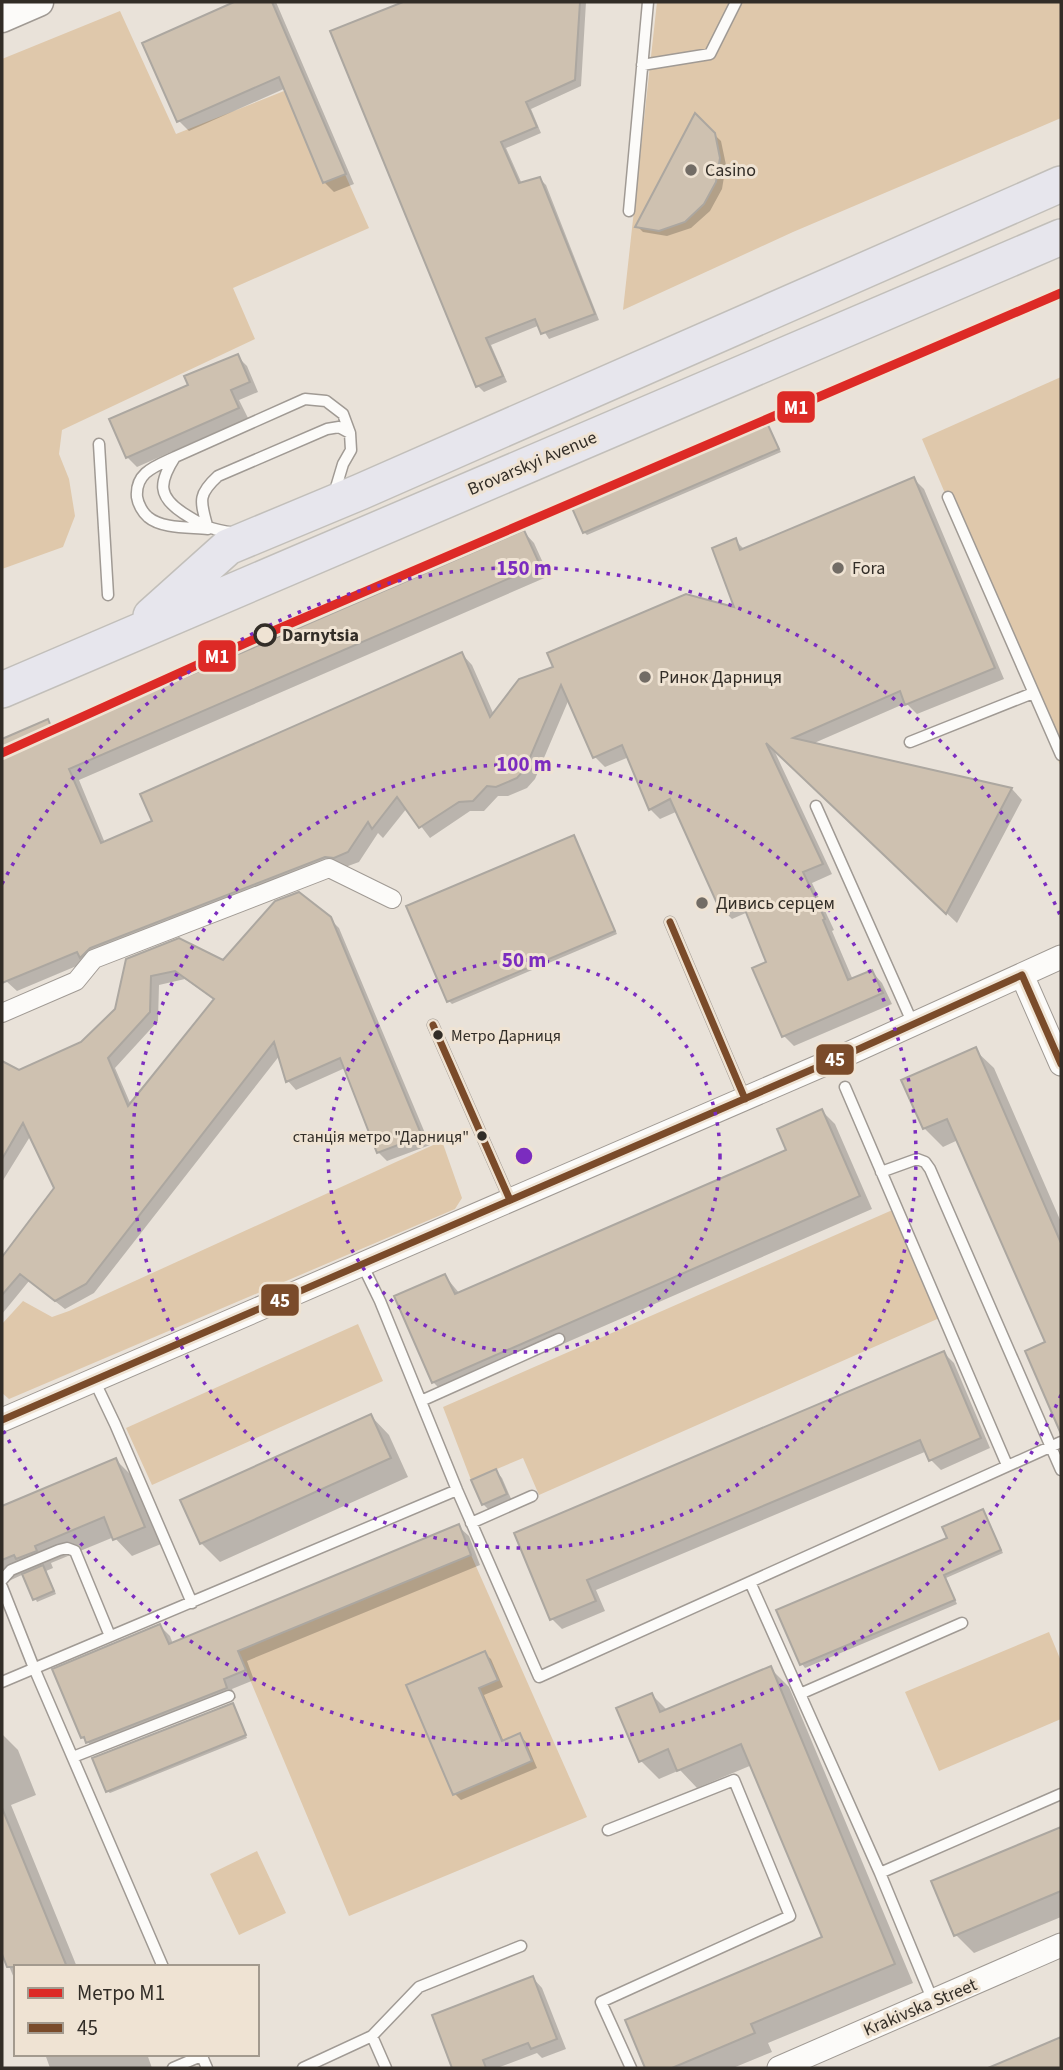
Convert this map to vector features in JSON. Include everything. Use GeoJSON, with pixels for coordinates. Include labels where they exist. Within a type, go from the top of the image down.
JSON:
{"type":"FeatureCollection","features":[{"type":"Feature","properties":{"kind":"main road"},"geometry":{"type":"LineString","coordinates":[[130,635],[230,537],[331,504],[1061,184]]}},
{"type":"Feature","properties":{"kind":"main road","name":"Brovarskyi Avenue"},"geometry":{"type":"LineString","coordinates":[[2,690],[1061,237]]}},
{"type":"Feature","properties":{"kind":"street"},"geometry":{"type":"LineString","coordinates":[[2,18],[39,2]]}},
{"type":"Feature","properties":{"kind":"street"},"geometry":{"type":"LineString","coordinates":[[2,1013],[76,981],[94,959],[329,868],[392,899]]}},
{"type":"Feature","properties":{"kind":"street"},"geometry":{"type":"LineString","coordinates":[[2,1420],[745,1098],[1061,957]]}},
{"type":"Feature","properties":{"kind":"street"},"geometry":{"type":"LineString","coordinates":[[1022,975],[1061,1064]]}},
{"type":"Feature","properties":{"kind":"street","name":"Krakivska Street"},"geometry":{"type":"LineString","coordinates":[[779,2068],[1061,1945]]}},
{"type":"Feature","properties":{"kind":"lane"},"geometry":{"type":"LineString","coordinates":[[629,211],[648,2]]}},
{"type":"Feature","properties":{"kind":"lane"},"geometry":{"type":"LineString","coordinates":[[642,65],[710,54],[736,2]]}},
{"type":"Feature","properties":{"kind":"lane"},"geometry":{"type":"LineString","coordinates":[[230,537],[167,525],[148,517],[138,502],[136,485],[147,470],[305,399],[326,401],[343,414],[350,433],[351,450],[343,464],[331,504]]}},
{"type":"Feature","properties":{"kind":"lane"},"geometry":{"type":"LineString","coordinates":[[230,537],[201,501],[205,488],[218,476],[327,429],[339,427],[350,433]]}},
{"type":"Feature","properties":{"kind":"lane"},"geometry":{"type":"LineString","coordinates":[[99,444],[107,595]]}},
{"type":"Feature","properties":{"kind":"lane"},"geometry":{"type":"LineString","coordinates":[[176,457],[165,473],[163,492],[168,503],[230,537]]}},
{"type":"Feature","properties":{"kind":"lane"},"geometry":{"type":"LineString","coordinates":[[948,497],[1061,755]]}},
{"type":"Feature","properties":{"kind":"lane"},"geometry":{"type":"LineString","coordinates":[[911,742],[1033,693]]}},
{"type":"Feature","properties":{"kind":"lane"},"geometry":{"type":"LineString","coordinates":[[816,806],[913,1024]]}},
{"type":"Feature","properties":{"kind":"lane"},"geometry":{"type":"LineString","coordinates":[[670,922],[745,1098]]}},
{"type":"Feature","properties":{"kind":"lane"},"geometry":{"type":"LineString","coordinates":[[433,1025],[510,1200]]}},
{"type":"Feature","properties":{"kind":"lane"},"geometry":{"type":"LineString","coordinates":[[845,1087],[1007,1465]]}},
{"type":"Feature","properties":{"kind":"lane"},"geometry":{"type":"LineString","coordinates":[[881,1172],[917,1159],[925,1162],[930,1169],[1056,1444],[1061,1471]]}},
{"type":"Feature","properties":{"kind":"lane"},"geometry":{"type":"LineString","coordinates":[[362,1264],[539,1677],[1056,1444]]}},
{"type":"Feature","properties":{"kind":"lane"},"geometry":{"type":"LineString","coordinates":[[421,1401],[559,1339]]}},
{"type":"Feature","properties":{"kind":"lane"},"geometry":{"type":"LineString","coordinates":[[94,1380],[192,1604]]}},
{"type":"Feature","properties":{"kind":"lane"},"geometry":{"type":"LineString","coordinates":[[2,1682],[457,1490]]}},
{"type":"Feature","properties":{"kind":"lane"},"geometry":{"type":"LineString","coordinates":[[471,1523],[531,1496]]}},
{"type":"Feature","properties":{"kind":"lane"},"geometry":{"type":"LineString","coordinates":[[2,1580],[11,1570],[59,1550],[67,1548],[75,1551],[110,1636]]}},
{"type":"Feature","properties":{"kind":"lane"},"geometry":{"type":"LineString","coordinates":[[750,1582],[880,1873],[933,2001]]}},
{"type":"Feature","properties":{"kind":"lane"},"geometry":{"type":"LineString","coordinates":[[2,1587],[34,1668],[162,1965]]}},
{"type":"Feature","properties":{"kind":"lane"},"geometry":{"type":"LineString","coordinates":[[800,1694],[962,1623]]}},
{"type":"Feature","properties":{"kind":"lane"},"geometry":{"type":"LineString","coordinates":[[73,1757],[229,1696]]}},
{"type":"Feature","properties":{"kind":"lane"},"geometry":{"type":"LineString","coordinates":[[608,1830],[734,1780],[790,1916],[601,2002],[631,2068]]}},
{"type":"Feature","properties":{"kind":"lane"},"geometry":{"type":"LineString","coordinates":[[880,1873],[1061,1794]]}},
{"type":"Feature","properties":{"kind":"lane"},"geometry":{"type":"LineString","coordinates":[[303,2068],[372,2036],[419,1987],[521,1946]]}},
{"type":"Feature","properties":{"kind":"lane"},"geometry":{"type":"LineString","coordinates":[[372,2036],[386,2068]]}},
{"type":"Feature","properties":{"kind":"lane"},"geometry":{"type":"LineString","coordinates":[[173,2068],[199,2056]]}},
{"type":"Feature","properties":{"kind":"shaded area"},"geometry":{"type":"Polygon","coordinates":[[[657,2],[1061,2],[1061,118],[793,232],[623,310],[657,2]]]}},
{"type":"Feature","properties":{"kind":"shaded area"},"geometry":{"type":"Polygon","coordinates":[[[120,11],[176,134],[304,83],[369,228],[233,288],[255,339],[62,430],[59,454],[69,479],[75,516],[63,547],[2,569],[2,59],[120,11]]]}},
{"type":"Feature","properties":{"kind":"shaded area"},"geometry":{"type":"Polygon","coordinates":[[[1061,377],[1061,767],[922,439],[1061,377]]]}},
{"type":"Feature","properties":{"kind":"shaded area"},"geometry":{"type":"Polygon","coordinates":[[[442,1141],[462,1198],[455,1209],[9,1399],[2,1393],[2,1324],[23,1301],[52,1317],[69,1311],[442,1141]]]}},
{"type":"Feature","properties":{"kind":"shaded area"},"geometry":{"type":"Polygon","coordinates":[[[897,1208],[944,1316],[539,1495],[523,1458],[471,1480],[443,1407],[897,1208]]]}},
{"type":"Feature","properties":{"kind":"shaded area"},"geometry":{"type":"Polygon","coordinates":[[[358,1324],[383,1381],[152,1485],[126,1428],[358,1324]]]}},
{"type":"Feature","properties":{"kind":"shaded area"},"geometry":{"type":"Polygon","coordinates":[[[471,1555],[587,1817],[349,1916],[238,1651],[471,1555]]]}},
{"type":"Feature","properties":{"kind":"shaded area"},"geometry":{"type":"Polygon","coordinates":[[[1049,1632],[1061,1661],[1061,1719],[939,1771],[905,1692],[1049,1632]]]}},
{"type":"Feature","properties":{"kind":"shaded area"},"geometry":{"type":"Polygon","coordinates":[[[257,1851],[286,1913],[239,1935],[210,1874],[257,1851]]]}},
{"type":"Feature","properties":{"kind":"building"},"geometry":{"type":"Polygon","coordinates":[[[234,2],[272,2],[346,174],[323,183],[279,77],[177,122],[142,43],[234,2]]]}},
{"type":"Feature","properties":{"kind":"building"},"geometry":{"type":"Polygon","coordinates":[[[403,2],[580,2],[575,80],[526,102],[537,127],[501,142],[519,183],[540,177],[595,314],[541,334],[535,319],[486,338],[503,376],[476,387],[330,31],[403,2]]]}},
{"type":"Feature","properties":{"kind":"building","name":"Casino"},"geometry":{"type":"Polygon","coordinates":[[[695,113],[715,133],[720,158],[716,182],[704,204],[685,222],[659,231],[635,227],[695,113]]]}},
{"type":"Feature","properties":{"kind":"building"},"geometry":{"type":"Polygon","coordinates":[[[238,354],[250,382],[231,390],[239,408],[126,458],[109,419],[188,385],[184,376],[238,354]]]}},
{"type":"Feature","properties":{"kind":"building"},"geometry":{"type":"Polygon","coordinates":[[[768,425],[779,449],[583,533],[572,508],[768,425]]]}},
{"type":"Feature","properties":{"kind":"building"},"geometry":{"type":"Polygon","coordinates":[[[914,477],[995,668],[905,705],[900,691],[793,738],[1012,788],[946,914],[766,743],[823,864],[803,872],[825,919],[823,920],[848,980],[872,970],[883,993],[782,1037],[752,968],[766,962],[741,900],[720,910],[670,799],[649,810],[622,745],[593,758],[561,685],[525,769],[517,778],[496,787],[487,786],[473,801],[459,802],[419,828],[397,797],[372,829],[368,822],[348,852],[334,858],[325,857],[90,948],[80,958],[77,952],[2,983],[2,739],[48,719],[54,734],[524,530],[540,565],[69,769],[101,843],[152,821],[140,794],[462,652],[490,717],[519,679],[553,667],[547,653],[686,594],[734,607],[712,548],[736,538],[740,550],[914,477]]]}},
{"type":"Feature","properties":{"kind":"building"},"geometry":{"type":"Polygon","coordinates":[[[574,835],[615,931],[447,1002],[406,906],[574,835]]]}},
{"type":"Feature","properties":{"kind":"building"},"geometry":{"type":"Polygon","coordinates":[[[299,892],[331,917],[422,1136],[377,1153],[340,1058],[286,1082],[274,1042],[86,1284],[55,1301],[20,1274],[2,1295],[2,1257],[54,1188],[23,1123],[2,1159],[2,1061],[19,1070],[81,1042],[115,1009],[126,959],[179,938],[223,960],[275,901],[299,892]],[[175,971],[151,976],[150,1012],[108,1058],[128,1106],[214,999],[175,971]]]}},
{"type":"Feature","properties":{"kind":"building"},"geometry":{"type":"Polygon","coordinates":[[[976,1047],[1061,1243],[1061,1434],[1025,1351],[1045,1342],[947,1119],[923,1129],[901,1080],[976,1047]]]}},
{"type":"Feature","properties":{"kind":"building"},"geometry":{"type":"Polygon","coordinates":[[[822,1109],[860,1196],[432,1383],[394,1296],[445,1274],[455,1294],[786,1150],[777,1129],[822,1109]]]}},
{"type":"Feature","properties":{"kind":"building"},"geometry":{"type":"Polygon","coordinates":[[[944,1351],[981,1438],[929,1461],[920,1440],[587,1580],[596,1601],[550,1620],[514,1533],[944,1351]]]}},
{"type":"Feature","properties":{"kind":"building"},"geometry":{"type":"Polygon","coordinates":[[[371,1414],[391,1458],[200,1544],[180,1500],[371,1414]]]}},
{"type":"Feature","properties":{"kind":"building"},"geometry":{"type":"Polygon","coordinates":[[[116,1458],[145,1527],[113,1540],[104,1517],[35,1546],[37,1551],[16,1559],[14,1555],[2,1560],[2,1506],[116,1458]]]}},
{"type":"Feature","properties":{"kind":"building"},"geometry":{"type":"Polygon","coordinates":[[[496,1469],[507,1494],[482,1505],[471,1480],[496,1469]]]}},
{"type":"Feature","properties":{"kind":"building"},"geometry":{"type":"Polygon","coordinates":[[[983,1509],[1001,1550],[944,1575],[955,1600],[800,1665],[776,1610],[947,1538],[942,1527],[983,1509]]]}},
{"type":"Feature","properties":{"kind":"building"},"geometry":{"type":"Polygon","coordinates":[[[459,1524],[471,1555],[238,1651],[246,1670],[224,1679],[227,1688],[86,1743],[84,1737],[81,1738],[52,1669],[160,1624],[169,1644],[459,1524]]]}},
{"type":"Feature","properties":{"kind":"building"},"geometry":{"type":"Polygon","coordinates":[[[43,1565],[54,1591],[33,1600],[22,1574],[43,1565]]]}},
{"type":"Feature","properties":{"kind":"building"},"geometry":{"type":"Polygon","coordinates":[[[485,1651],[498,1680],[479,1688],[502,1741],[520,1733],[532,1761],[453,1795],[406,1685],[485,1651]]]}},
{"type":"Feature","properties":{"kind":"building"},"geometry":{"type":"Polygon","coordinates":[[[771,1666],[895,1964],[751,2024],[755,2033],[672,2068],[645,2068],[625,2020],[822,1937],[741,1744],[677,1771],[668,1749],[639,1762],[616,1708],[652,1693],[660,1712],[771,1666]]]}},
{"type":"Feature","properties":{"kind":"building"},"geometry":{"type":"Polygon","coordinates":[[[233,1703],[246,1735],[106,1792],[92,1758],[233,1703]]]}},
{"type":"Feature","properties":{"kind":"building"},"geometry":{"type":"Polygon","coordinates":[[[2,1808],[66,1965],[7,1967],[2,1954],[2,1808]]]}},
{"type":"Feature","properties":{"kind":"building"},"geometry":{"type":"Polygon","coordinates":[[[1061,1827],[1061,1891],[954,1936],[931,1881],[1061,1827]]]}},
{"type":"Feature","properties":{"kind":"building"},"geometry":{"type":"Polygon","coordinates":[[[533,1976],[557,2039],[531,2049],[528,2043],[483,2060],[486,2068],[452,2068],[432,2015],[533,1976]]]}},
{"type":"Feature","properties":{"kind":"building"},"geometry":{"type":"Polygon","coordinates":[[[1061,2037],[1061,2068],[988,2068],[1061,2037]]]}},
{"type":"Feature","properties":{"kind":"metro line","name":"M1"},"geometry":{"type":"LineString","coordinates":[[2,753],[259,637],[1061,293]]}},
{"type":"Feature","properties":{"kind":"transit line","name":"45"},"geometry":{"type":"LineString","coordinates":[[670,922],[745,1099]]}},
{"type":"Feature","properties":{"kind":"transit line","name":"45"},"geometry":{"type":"LineString","coordinates":[[2,1420],[841,1057],[1022,975],[1061,1064]]}},
{"type":"Feature","properties":{"kind":"transit line","name":"45"},"geometry":{"type":"LineString","coordinates":[[433,1025],[510,1200]]}},
{"type":"Feature","properties":{"kind":"place","name":"Casino"},"geometry":{"type":"Point","coordinates":[691,170]}},
{"type":"Feature","properties":{"kind":"place","name":"Fora"},"geometry":{"type":"Point","coordinates":[838,568]}},
{"type":"Feature","properties":{"kind":"place","name":"Darnytsia"},"geometry":{"type":"Point","coordinates":[265,635]}},
{"type":"Feature","properties":{"kind":"place","name":"Ринок Дарниця"},"geometry":{"type":"Point","coordinates":[645,677]}},
{"type":"Feature","properties":{"kind":"place","name":"Дивись серцем"},"geometry":{"type":"Point","coordinates":[702,903]}},
{"type":"Feature","properties":{"kind":"place","name":"Метро Дарниця"},"geometry":{"type":"Point","coordinates":[438,1035]}},
{"type":"Feature","properties":{"kind":"place","name":"станція метро \"Дарниця\""},"geometry":{"type":"Point","coordinates":[482,1136]}}]}
